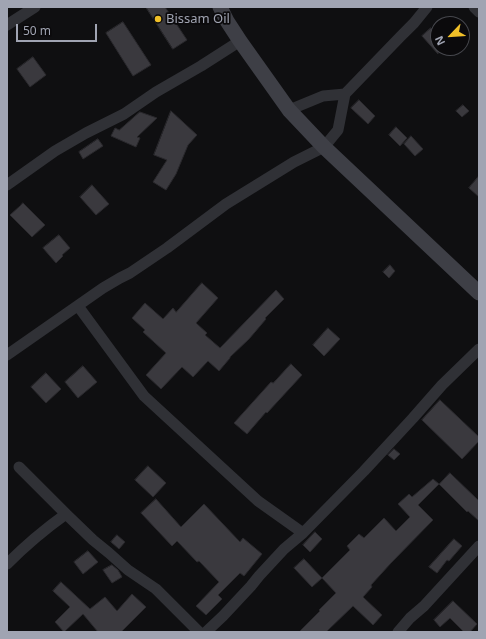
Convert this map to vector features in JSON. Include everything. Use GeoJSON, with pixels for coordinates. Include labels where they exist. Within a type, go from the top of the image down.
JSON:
{"type":"FeatureCollection","features":[{"type":"Feature","properties":{"kind":"main road"},"geometry":{"type":"LineString","coordinates":[[220,7],[240,41],[289,110],[324,147],[479,293]]}},
{"type":"Feature","properties":{"kind":"street"},"geometry":{"type":"LineString","coordinates":[[7,25],[35,7]]}},
{"type":"Feature","properties":{"kind":"street"},"geometry":{"type":"LineString","coordinates":[[8,351],[103,288],[130,273],[167,248],[226,204],[294,162],[324,147],[338,130],[345,94],[414,23],[427,7]]}},
{"type":"Feature","properties":{"kind":"street"},"geometry":{"type":"LineString","coordinates":[[474,7],[479,12]]}},
{"type":"Feature","properties":{"kind":"street"},"geometry":{"type":"LineString","coordinates":[[7,185],[55,151],[86,133],[124,114],[156,92],[240,41]]}},
{"type":"Feature","properties":{"kind":"street"},"geometry":{"type":"LineString","coordinates":[[289,110],[323,96],[345,94]]}},
{"type":"Feature","properties":{"kind":"street"},"geometry":{"type":"LineString","coordinates":[[78,306],[144,396],[258,501],[303,533]]}},
{"type":"Feature","properties":{"kind":"street"},"geometry":{"type":"LineString","coordinates":[[206,632],[223,616],[284,549],[303,533],[364,471],[442,385],[479,349]]}},
{"type":"Feature","properties":{"kind":"street"},"geometry":{"type":"LineString","coordinates":[[19,467],[93,540],[128,570],[156,589],[199,632]]}},
{"type":"Feature","properties":{"kind":"street"},"geometry":{"type":"LineString","coordinates":[[7,564],[38,536],[66,514]]}},
{"type":"Feature","properties":{"kind":"street"},"geometry":{"type":"LineString","coordinates":[[398,632],[479,546]]}},
{"type":"Feature","properties":{"kind":"building"},"geometry":{"type":"Polygon","coordinates":[[[146,7],[165,7],[187,40],[173,49],[146,7]]]}},
{"type":"Feature","properties":{"kind":"building"},"geometry":{"type":"Polygon","coordinates":[[[123,22],[151,65],[133,76],[106,33],[123,22]]]}},
{"type":"Feature","properties":{"kind":"building"},"geometry":{"type":"Polygon","coordinates":[[[430,29],[430,45],[422,36],[430,29]]]}},
{"type":"Feature","properties":{"kind":"building"},"geometry":{"type":"Polygon","coordinates":[[[33,57],[46,75],[30,87],[17,69],[33,57]]]}},
{"type":"Feature","properties":{"kind":"building"},"geometry":{"type":"Polygon","coordinates":[[[359,100],[375,116],[368,124],[351,108],[359,100]]]}},
{"type":"Feature","properties":{"kind":"building"},"geometry":{"type":"Polygon","coordinates":[[[463,105],[469,111],[462,117],[456,111],[463,105]]]}},
{"type":"Feature","properties":{"kind":"building"},"geometry":{"type":"Polygon","coordinates":[[[171,111],[197,135],[188,145],[176,174],[166,190],[153,182],[167,160],[154,155],[171,111]]]}},
{"type":"Feature","properties":{"kind":"building"},"geometry":{"type":"Polygon","coordinates":[[[140,112],[157,118],[137,137],[140,138],[136,147],[111,136],[115,128],[119,130],[140,112]]]}},
{"type":"Feature","properties":{"kind":"building"},"geometry":{"type":"Polygon","coordinates":[[[396,127],[407,138],[400,146],[389,135],[396,127]]]}},
{"type":"Feature","properties":{"kind":"building"},"geometry":{"type":"Polygon","coordinates":[[[411,136],[423,149],[415,156],[404,144],[411,136]]]}},
{"type":"Feature","properties":{"kind":"building"},"geometry":{"type":"Polygon","coordinates":[[[98,139],[103,146],[83,159],[79,152],[98,139]]]}},
{"type":"Feature","properties":{"kind":"building"},"geometry":{"type":"Polygon","coordinates":[[[479,176],[479,197],[469,188],[479,176]]]}},
{"type":"Feature","properties":{"kind":"building"},"geometry":{"type":"Polygon","coordinates":[[[92,185],[109,204],[96,215],[80,197],[92,185]]]}},
{"type":"Feature","properties":{"kind":"building"},"geometry":{"type":"Polygon","coordinates":[[[23,203],[45,225],[32,237],[10,215],[23,203]]]}},
{"type":"Feature","properties":{"kind":"building"},"geometry":{"type":"Polygon","coordinates":[[[59,235],[70,248],[56,263],[43,248],[59,235]]]}},
{"type":"Feature","properties":{"kind":"building"},"geometry":{"type":"Polygon","coordinates":[[[390,265],[395,271],[389,278],[383,272],[390,265]]]}},
{"type":"Feature","properties":{"kind":"building"},"geometry":{"type":"Polygon","coordinates":[[[202,283],[218,298],[196,323],[207,333],[205,335],[220,348],[276,290],[284,299],[265,318],[266,319],[249,339],[230,357],[219,371],[208,361],[193,377],[182,367],[161,389],[146,375],[166,353],[143,332],[145,330],[132,318],[145,303],[163,319],[173,308],[176,312],[202,283]]]}},
{"type":"Feature","properties":{"kind":"building"},"geometry":{"type":"Polygon","coordinates":[[[328,328],[340,339],[324,356],[313,345],[328,328]]]}},
{"type":"Feature","properties":{"kind":"building"},"geometry":{"type":"Polygon","coordinates":[[[291,364],[302,375],[247,434],[234,423],[271,382],[273,383],[291,364]]]}},
{"type":"Feature","properties":{"kind":"building"},"geometry":{"type":"Polygon","coordinates":[[[83,366],[97,382],[78,398],[65,382],[83,366]]]}},
{"type":"Feature","properties":{"kind":"building"},"geometry":{"type":"Polygon","coordinates":[[[46,373],[61,389],[46,403],[31,387],[46,373]]]}},
{"type":"Feature","properties":{"kind":"building"},"geometry":{"type":"Polygon","coordinates":[[[440,400],[479,437],[479,441],[462,459],[422,420],[440,400]]]}},
{"type":"Feature","properties":{"kind":"building"},"geometry":{"type":"Polygon","coordinates":[[[394,449],[400,454],[394,460],[388,455],[394,449]]]}},
{"type":"Feature","properties":{"kind":"building"},"geometry":{"type":"Polygon","coordinates":[[[148,466],[166,483],[153,497],[135,480],[148,466]]]}},
{"type":"Feature","properties":{"kind":"building"},"geometry":{"type":"Polygon","coordinates":[[[450,473],[479,501],[479,521],[468,511],[467,512],[439,484],[450,473]]]}},
{"type":"Feature","properties":{"kind":"building"},"geometry":{"type":"Polygon","coordinates":[[[433,479],[439,484],[418,505],[433,520],[371,585],[372,587],[363,597],[382,615],[373,625],[353,606],[326,632],[299,632],[336,593],[322,578],[350,550],[347,546],[359,534],[364,538],[384,518],[396,531],[410,517],[398,504],[409,494],[412,497],[433,479]]]}},
{"type":"Feature","properties":{"kind":"building"},"geometry":{"type":"Polygon","coordinates":[[[156,499],[181,527],[204,504],[240,542],[243,538],[262,554],[244,576],[240,573],[218,595],[222,599],[206,615],[196,606],[219,582],[177,541],[172,546],[141,513],[156,499]]]}},
{"type":"Feature","properties":{"kind":"building"},"geometry":{"type":"Polygon","coordinates":[[[315,532],[322,539],[310,552],[303,545],[315,532]]]}},
{"type":"Feature","properties":{"kind":"building"},"geometry":{"type":"Polygon","coordinates":[[[117,535],[125,542],[119,549],[111,542],[117,535]]]}},
{"type":"Feature","properties":{"kind":"building"},"geometry":{"type":"Polygon","coordinates":[[[454,539],[462,546],[449,561],[447,560],[437,573],[429,567],[454,539]]]}},
{"type":"Feature","properties":{"kind":"building"},"geometry":{"type":"Polygon","coordinates":[[[88,551],[98,562],[83,574],[74,562],[88,551]]]}},
{"type":"Feature","properties":{"kind":"building"},"geometry":{"type":"Polygon","coordinates":[[[304,559],[322,578],[312,587],[294,568],[304,559]]]}},
{"type":"Feature","properties":{"kind":"building"},"geometry":{"type":"Polygon","coordinates":[[[112,565],[118,570],[122,577],[112,583],[103,570],[112,565]]]}},
{"type":"Feature","properties":{"kind":"building"},"geometry":{"type":"Polygon","coordinates":[[[61,582],[90,609],[105,597],[117,611],[132,594],[146,607],[121,632],[98,632],[83,614],[64,632],[55,622],[70,607],[53,591],[61,582]]]}},
{"type":"Feature","properties":{"kind":"building"},"geometry":{"type":"Polygon","coordinates":[[[453,601],[477,624],[470,632],[464,632],[450,618],[440,627],[434,620],[453,601]]]}},
{"type":"Feature","properties":{"kind":"place","name":"Bissam Oil"},"geometry":{"type":"Point","coordinates":[158,19]}}]}
